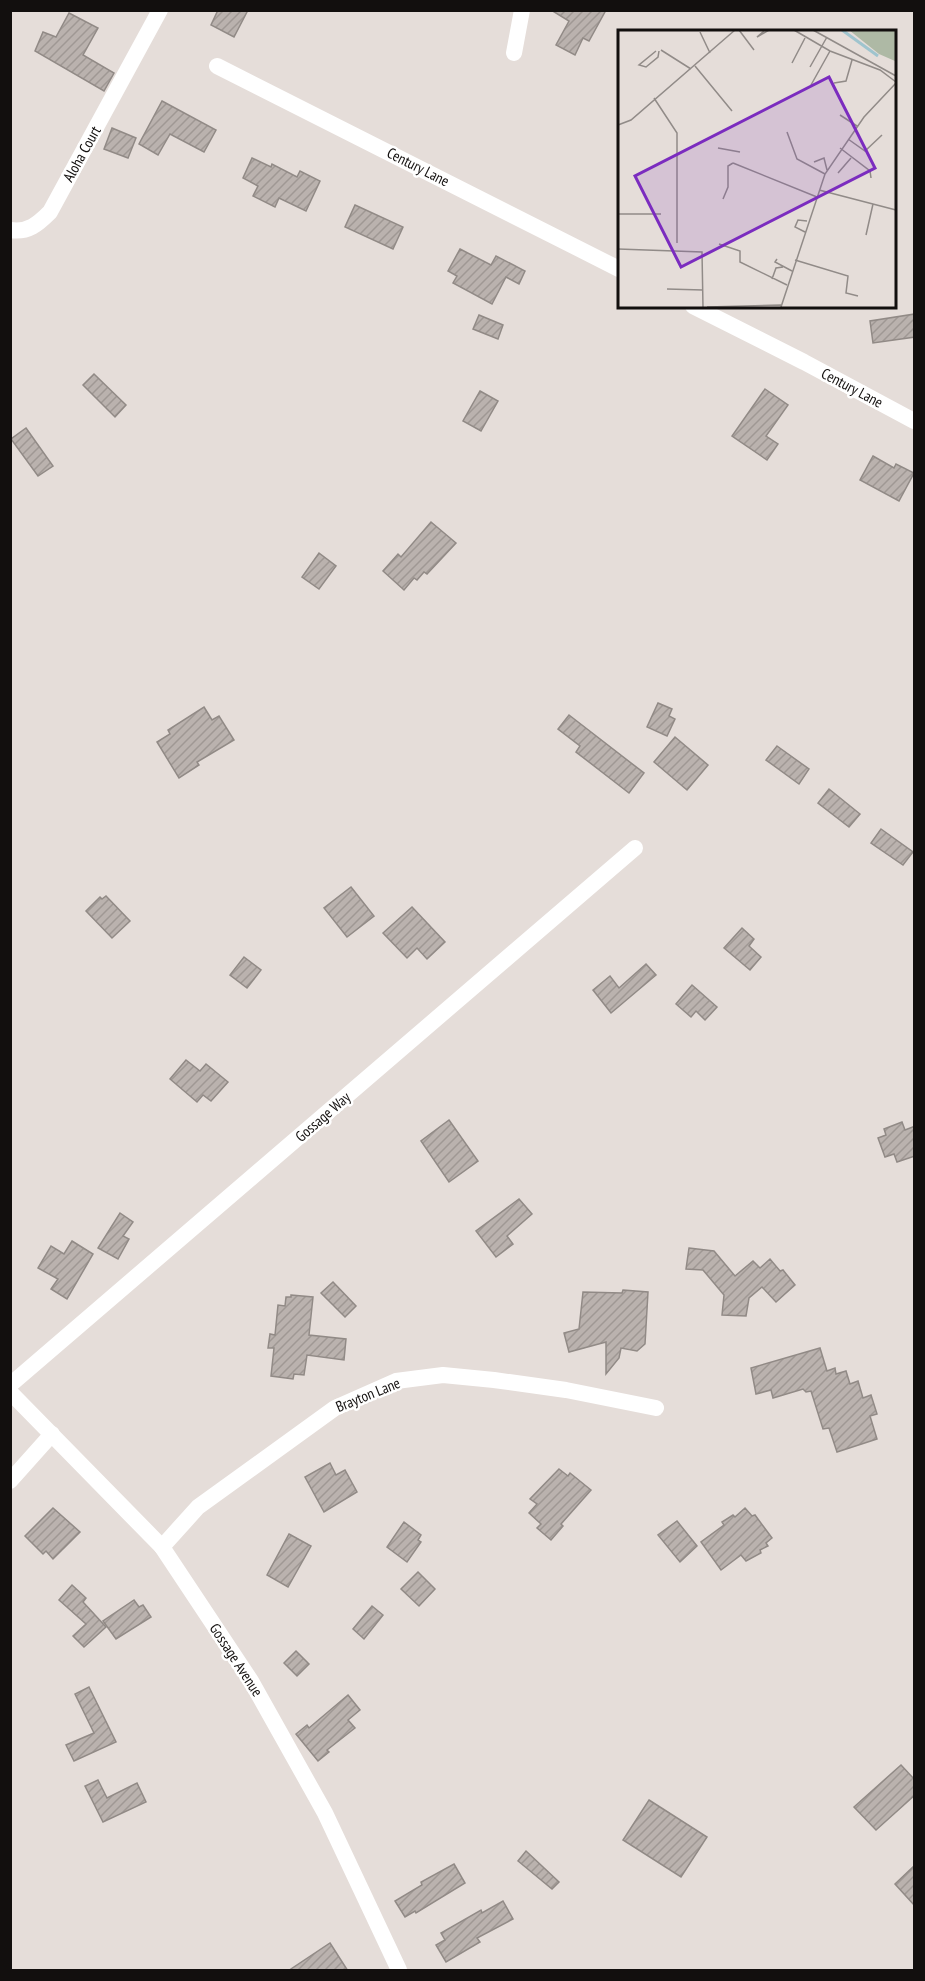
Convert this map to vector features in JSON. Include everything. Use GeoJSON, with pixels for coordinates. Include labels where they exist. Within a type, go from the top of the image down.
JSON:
{"type":"FeatureCollection","features":[{"type":"Feature","properties":{"kind":"street","name":"Aloha Court"},"geometry":{"type":"LineString","coordinates":[[10,230],[19,232],[35,227],[50,212],[160,10]]}},
{"type":"Feature","properties":{"kind":"street"},"geometry":{"type":"LineString","coordinates":[[514,53],[522,10]]}},
{"type":"Feature","properties":{"kind":"street","name":"Century Lane"},"geometry":{"type":"LineString","coordinates":[[217,66],[618,268]]}},
{"type":"Feature","properties":{"kind":"street","name":"Century Lane"},"geometry":{"type":"LineString","coordinates":[[697,308],[915,421]]}},
{"type":"Feature","properties":{"kind":"street","name":"Gossage Way"},"geometry":{"type":"LineString","coordinates":[[10,1385],[635,848]]}},
{"type":"Feature","properties":{"kind":"street","name":"Brayton Lane"},"geometry":{"type":"LineString","coordinates":[[162,1547],[198,1507],[334,1407],[396,1381],[443,1375],[494,1380],[566,1390],[656,1408]]}},
{"type":"Feature","properties":{"kind":"street","name":"Gossage Avenue"},"geometry":{"type":"LineString","coordinates":[[10,1392],[162,1547],[251,1681],[325,1813],[399,1971]]}},
{"type":"Feature","properties":{"kind":"street"},"geometry":{"type":"LineString","coordinates":[[10,1481],[52,1434]]}},
{"type":"Feature","properties":{"kind":"building"},"geometry":{"type":"Polygon","coordinates":[[[218,10],[248,10],[234,37],[211,25],[218,10]]]}},
{"type":"Feature","properties":{"kind":"building"},"geometry":{"type":"Polygon","coordinates":[[[551,10],[606,10],[589,41],[583,38],[575,55],[556,45],[569,21],[551,10]]]}},
{"type":"Feature","properties":{"kind":"building"},"geometry":{"type":"Polygon","coordinates":[[[69,13],[98,28],[83,55],[114,73],[104,91],[35,51],[43,32],[56,37],[69,13]]]}},
{"type":"Feature","properties":{"kind":"building"},"geometry":{"type":"Polygon","coordinates":[[[162,101],[216,130],[204,152],[170,134],[158,155],[139,144],[162,101]]]}},
{"type":"Feature","properties":{"kind":"building"},"geometry":{"type":"Polygon","coordinates":[[[112,128],[136,138],[128,158],[104,149],[112,128]]]}},
{"type":"Feature","properties":{"kind":"building"},"geometry":{"type":"Polygon","coordinates":[[[252,158],[271,167],[272,164],[297,177],[300,171],[320,181],[306,211],[279,198],[275,207],[253,196],[258,186],[243,178],[252,158]]]}},
{"type":"Feature","properties":{"kind":"building"},"geometry":{"type":"Polygon","coordinates":[[[355,205],[403,227],[393,249],[345,227],[355,205]]]}},
{"type":"Feature","properties":{"kind":"building"},"geometry":{"type":"Polygon","coordinates":[[[460,249],[491,265],[496,256],[525,271],[519,284],[506,277],[492,304],[453,283],[457,276],[448,271],[460,249]]]}},
{"type":"Feature","properties":{"kind":"building"},"geometry":{"type":"Polygon","coordinates":[[[915,314],[915,337],[873,343],[870,321],[915,314]]]}},
{"type":"Feature","properties":{"kind":"building"},"geometry":{"type":"Polygon","coordinates":[[[479,315],[503,325],[498,339],[473,329],[479,315]]]}},
{"type":"Feature","properties":{"kind":"building"},"geometry":{"type":"Polygon","coordinates":[[[94,374],[126,405],[115,417],[83,385],[94,374]]]}},
{"type":"Feature","properties":{"kind":"building"},"geometry":{"type":"Polygon","coordinates":[[[765,389],[788,405],[766,436],[778,444],[767,460],[732,436],[765,389]]]}},
{"type":"Feature","properties":{"kind":"building"},"geometry":{"type":"Polygon","coordinates":[[[480,391],[498,401],[481,431],[463,421],[480,391]]]}},
{"type":"Feature","properties":{"kind":"building"},"geometry":{"type":"Polygon","coordinates":[[[26,428],[53,466],[38,476],[11,439],[26,428]]]}},
{"type":"Feature","properties":{"kind":"building"},"geometry":{"type":"Polygon","coordinates":[[[873,456],[894,468],[896,464],[914,473],[899,501],[860,480],[873,456]]]}},
{"type":"Feature","properties":{"kind":"building"},"geometry":{"type":"Polygon","coordinates":[[[431,522],[456,543],[427,574],[424,572],[417,580],[414,578],[404,590],[383,571],[398,554],[401,557],[431,522]]]}},
{"type":"Feature","properties":{"kind":"building"},"geometry":{"type":"Polygon","coordinates":[[[319,553],[336,566],[319,589],[302,577],[319,553]]]}},
{"type":"Feature","properties":{"kind":"building"},"geometry":{"type":"Polygon","coordinates":[[[658,703],[672,709],[669,716],[675,719],[667,736],[647,727],[658,703]]]}},
{"type":"Feature","properties":{"kind":"building"},"geometry":{"type":"Polygon","coordinates":[[[204,707],[212,720],[219,716],[234,740],[197,762],[199,765],[179,778],[157,742],[170,734],[168,730],[204,707]]]}},
{"type":"Feature","properties":{"kind":"building"},"geometry":{"type":"Polygon","coordinates":[[[569,715],[644,773],[629,793],[576,752],[580,746],[558,729],[569,715]]]}},
{"type":"Feature","properties":{"kind":"building"},"geometry":{"type":"Polygon","coordinates":[[[675,737],[708,765],[687,790],[654,762],[675,737]]]}},
{"type":"Feature","properties":{"kind":"building"},"geometry":{"type":"Polygon","coordinates":[[[777,746],[809,769],[799,784],[766,760],[777,746]]]}},
{"type":"Feature","properties":{"kind":"building"},"geometry":{"type":"Polygon","coordinates":[[[829,789],[860,814],[849,827],[818,803],[829,789]]]}},
{"type":"Feature","properties":{"kind":"building"},"geometry":{"type":"Polygon","coordinates":[[[881,829],[913,852],[903,865],[871,843],[881,829]]]}},
{"type":"Feature","properties":{"kind":"building"},"geometry":{"type":"Polygon","coordinates":[[[351,887],[374,916],[347,937],[324,908],[351,887]]]}},
{"type":"Feature","properties":{"kind":"building"},"geometry":{"type":"Polygon","coordinates":[[[106,896],[130,921],[112,938],[86,911],[100,897],[102,899],[106,896]]]}},
{"type":"Feature","properties":{"kind":"building"},"geometry":{"type":"Polygon","coordinates":[[[412,907],[445,942],[427,959],[417,948],[407,958],[383,933],[412,907]]]}},
{"type":"Feature","properties":{"kind":"building"},"geometry":{"type":"Polygon","coordinates":[[[742,928],[754,939],[749,946],[761,957],[750,970],[724,948],[742,928]]]}},
{"type":"Feature","properties":{"kind":"building"},"geometry":{"type":"Polygon","coordinates":[[[244,957],[261,970],[247,988],[230,975],[244,957]]]}},
{"type":"Feature","properties":{"kind":"building"},"geometry":{"type":"Polygon","coordinates":[[[646,964],[656,975],[611,1013],[593,990],[610,976],[619,988],[646,964]]]}},
{"type":"Feature","properties":{"kind":"building"},"geometry":{"type":"Polygon","coordinates":[[[692,985],[717,1007],[705,1020],[696,1011],[691,1017],[676,1004],[692,985]]]}},
{"type":"Feature","properties":{"kind":"building"},"geometry":{"type":"Polygon","coordinates":[[[186,1060],[200,1071],[206,1064],[228,1082],[211,1101],[203,1095],[197,1102],[170,1079],[186,1060]]]}},
{"type":"Feature","properties":{"kind":"building"},"geometry":{"type":"Polygon","coordinates":[[[449,1120],[478,1161],[449,1182],[421,1141],[449,1120]]]}},
{"type":"Feature","properties":{"kind":"building"},"geometry":{"type":"Polygon","coordinates":[[[902,1122],[905,1130],[915,1126],[915,1156],[897,1162],[894,1154],[885,1157],[878,1138],[886,1135],[884,1129],[902,1122]]]}},
{"type":"Feature","properties":{"kind":"building"},"geometry":{"type":"Polygon","coordinates":[[[519,1199],[532,1214],[507,1236],[513,1244],[496,1257],[476,1231],[519,1199]]]}},
{"type":"Feature","properties":{"kind":"building"},"geometry":{"type":"Polygon","coordinates":[[[120,1213],[133,1222],[123,1236],[129,1239],[118,1259],[98,1248],[120,1213]]]}},
{"type":"Feature","properties":{"kind":"building"},"geometry":{"type":"Polygon","coordinates":[[[72,1241],[93,1254],[67,1299],[51,1289],[58,1279],[38,1268],[51,1246],[64,1254],[72,1241]]]}},
{"type":"Feature","properties":{"kind":"building"},"geometry":{"type":"Polygon","coordinates":[[[689,1248],[714,1251],[735,1276],[753,1261],[760,1268],[770,1259],[795,1285],[776,1302],[762,1287],[749,1298],[746,1316],[722,1315],[724,1295],[703,1270],[686,1269],[689,1248]]]}},
{"type":"Feature","properties":{"kind":"building"},"geometry":{"type":"Polygon","coordinates":[[[333,1282],[356,1306],[345,1317],[321,1293],[333,1282]]]}},
{"type":"Feature","properties":{"kind":"building"},"geometry":{"type":"Polygon","coordinates":[[[623,1290],[648,1292],[645,1344],[637,1351],[621,1348],[619,1358],[606,1374],[606,1342],[569,1352],[564,1333],[579,1329],[583,1292],[622,1293],[623,1290]]]}},
{"type":"Feature","properties":{"kind":"building"},"geometry":{"type":"Polygon","coordinates":[[[291,1295],[313,1297],[309,1335],[346,1339],[344,1360],[307,1355],[304,1375],[294,1374],[293,1379],[271,1376],[274,1348],[268,1348],[270,1334],[275,1335],[278,1305],[285,1306],[286,1297],[291,1297],[291,1295]]]}},
{"type":"Feature","properties":{"kind":"building"},"geometry":{"type":"Polygon","coordinates":[[[820,1348],[827,1371],[835,1368],[836,1374],[846,1371],[850,1384],[858,1381],[863,1398],[871,1395],[877,1414],[870,1416],[877,1439],[837,1452],[829,1428],[823,1429],[811,1391],[806,1392],[803,1389],[773,1398],[771,1390],[756,1394],[751,1368],[820,1348]]]}},
{"type":"Feature","properties":{"kind":"building"},"geometry":{"type":"Polygon","coordinates":[[[330,1463],[336,1475],[345,1470],[357,1492],[324,1512],[305,1477],[330,1463]]]}},
{"type":"Feature","properties":{"kind":"building"},"geometry":{"type":"Polygon","coordinates":[[[559,1469],[568,1476],[570,1473],[591,1490],[561,1524],[563,1526],[551,1540],[537,1528],[541,1524],[529,1513],[537,1504],[530,1499],[559,1469]]]}},
{"type":"Feature","properties":{"kind":"building"},"geometry":{"type":"Polygon","coordinates":[[[53,1508],[80,1532],[53,1559],[46,1551],[43,1554],[25,1536],[53,1508]]]}},
{"type":"Feature","properties":{"kind":"building"},"geometry":{"type":"Polygon","coordinates":[[[745,1508],[752,1516],[755,1515],[772,1538],[766,1543],[768,1546],[760,1550],[761,1553],[746,1561],[741,1555],[721,1570],[701,1542],[724,1525],[722,1522],[733,1515],[735,1517],[745,1508]]]}},
{"type":"Feature","properties":{"kind":"building"},"geometry":{"type":"Polygon","coordinates":[[[677,1521],[697,1546],[680,1562],[658,1535],[677,1521]]]}},
{"type":"Feature","properties":{"kind":"building"},"geometry":{"type":"Polygon","coordinates":[[[404,1522],[421,1535],[418,1540],[421,1542],[407,1562],[387,1547],[404,1522]]]}},
{"type":"Feature","properties":{"kind":"building"},"geometry":{"type":"Polygon","coordinates":[[[289,1534],[311,1546],[288,1587],[267,1575],[289,1534]]]}},
{"type":"Feature","properties":{"kind":"building"},"geometry":{"type":"Polygon","coordinates":[[[418,1572],[435,1589],[419,1606],[401,1589],[418,1572]]]}},
{"type":"Feature","properties":{"kind":"building"},"geometry":{"type":"Polygon","coordinates":[[[72,1585],[86,1598],[83,1602],[106,1627],[84,1647],[73,1636],[86,1624],[59,1600],[72,1585]]]}},
{"type":"Feature","properties":{"kind":"building"},"geometry":{"type":"Polygon","coordinates":[[[134,1600],[139,1607],[143,1605],[151,1617],[116,1639],[103,1621],[134,1600]]]}},
{"type":"Feature","properties":{"kind":"building"},"geometry":{"type":"Polygon","coordinates":[[[372,1606],[383,1615],[364,1639],[353,1629],[372,1606]]]}},
{"type":"Feature","properties":{"kind":"building"},"geometry":{"type":"Polygon","coordinates":[[[296,1651],[309,1664],[297,1676],[284,1663],[296,1651]]]}},
{"type":"Feature","properties":{"kind":"building"},"geometry":{"type":"Polygon","coordinates":[[[89,1687],[116,1742],[74,1761],[66,1745],[94,1733],[75,1694],[89,1687]]]}},
{"type":"Feature","properties":{"kind":"building"},"geometry":{"type":"Polygon","coordinates":[[[348,1695],[360,1710],[348,1720],[355,1728],[327,1750],[329,1752],[318,1761],[296,1734],[307,1725],[309,1728],[348,1695]]]}},
{"type":"Feature","properties":{"kind":"building"},"geometry":{"type":"Polygon","coordinates":[[[901,1765],[915,1780],[915,1795],[876,1830],[854,1807],[901,1765]]]}},
{"type":"Feature","properties":{"kind":"building"},"geometry":{"type":"Polygon","coordinates":[[[98,1780],[107,1798],[137,1783],[146,1802],[103,1822],[85,1786],[98,1780]]]}},
{"type":"Feature","properties":{"kind":"building"},"geometry":{"type":"Polygon","coordinates":[[[649,1800],[707,1837],[681,1877],[623,1840],[649,1800]]]}},
{"type":"Feature","properties":{"kind":"building"},"geometry":{"type":"Polygon","coordinates":[[[526,1851],[559,1882],[552,1889],[518,1861],[526,1851]]]}},
{"type":"Feature","properties":{"kind":"building"},"geometry":{"type":"Polygon","coordinates":[[[454,1864],[465,1883],[416,1913],[415,1911],[405,1917],[395,1901],[422,1885],[421,1882],[454,1864]]]}},
{"type":"Feature","properties":{"kind":"building"},"geometry":{"type":"Polygon","coordinates":[[[915,1865],[915,1906],[895,1884],[915,1865]]]}},
{"type":"Feature","properties":{"kind":"building"},"geometry":{"type":"Polygon","coordinates":[[[503,1901],[513,1919],[477,1938],[480,1942],[446,1962],[436,1945],[445,1940],[441,1933],[481,1910],[482,1913],[503,1901]]]}},
{"type":"Feature","properties":{"kind":"building"},"geometry":{"type":"Polygon","coordinates":[[[330,1943],[348,1971],[288,1971],[330,1943]]]}}]}
